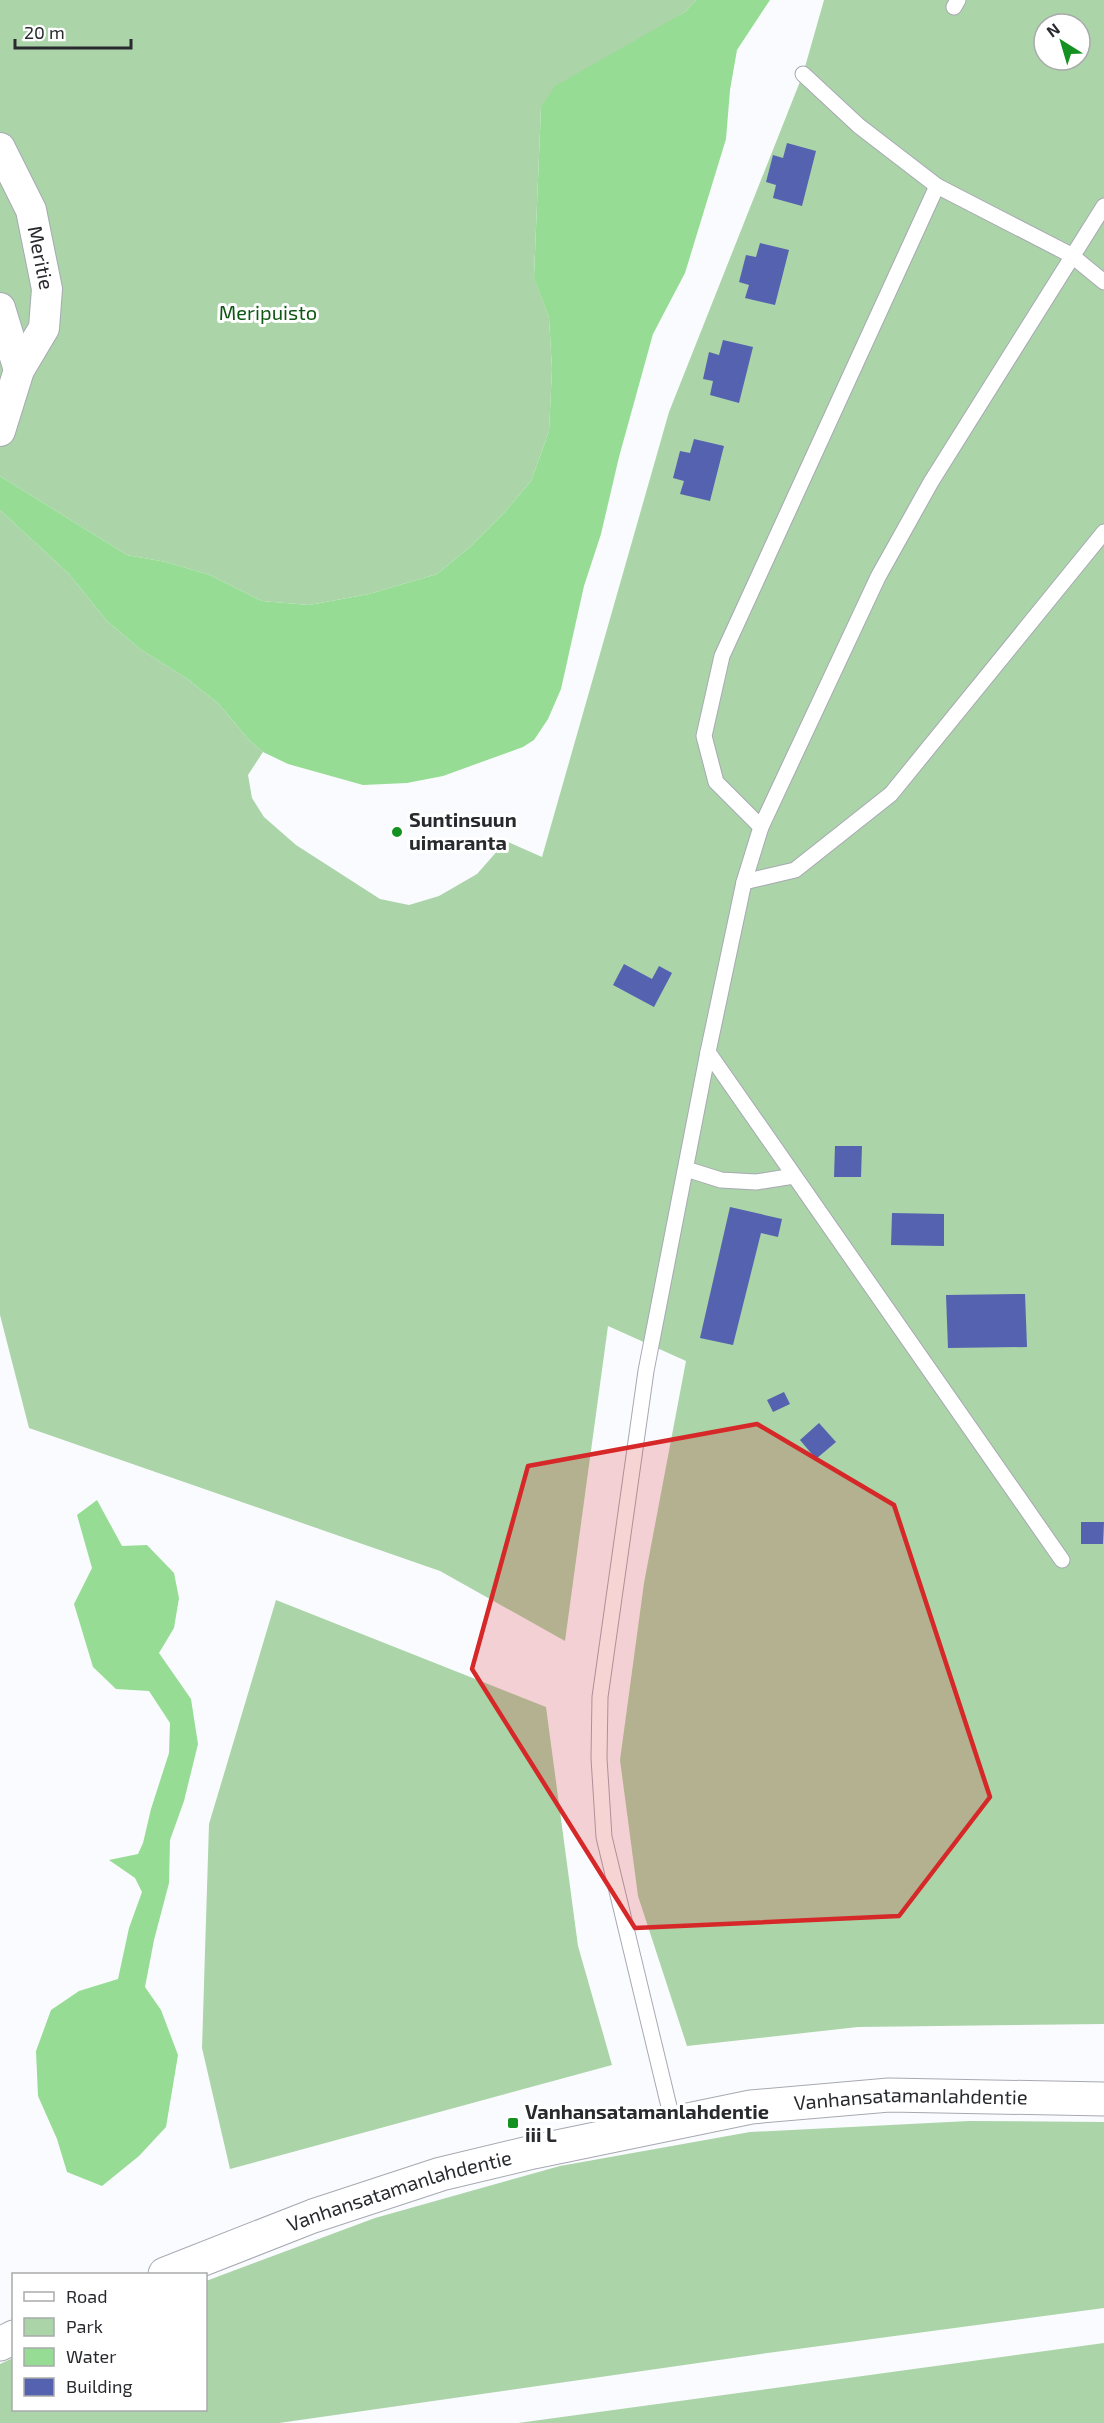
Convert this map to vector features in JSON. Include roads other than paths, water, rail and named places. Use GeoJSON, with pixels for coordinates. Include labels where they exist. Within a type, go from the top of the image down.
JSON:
{"type":"FeatureCollection","features":[{"type":"Feature","properties":{"kind":"street","name":"Meritie"},"geometry":{"type":"LineString","coordinates":[[0,148],[31,210],[47,289],[44,328],[19,370],[0,431]]}},
{"type":"Feature","properties":{"kind":"street"},"geometry":{"type":"LineString","coordinates":[[0,308],[19,370]]}},
{"type":"Feature","properties":{"kind":"street","name":"Vanhansatamanlahdentie"},"geometry":{"type":"LineString","coordinates":[[168,2273],[313,2216],[441,2174],[533,2152],[751,2108],[888,2095],[1104,2099]]}},
{"type":"Feature","properties":{"kind":"lane"},"geometry":{"type":"LineString","coordinates":[[803,74],[859,126],[937,186],[1071,255],[1104,282]]}},
{"type":"Feature","properties":{"kind":"lane"},"geometry":{"type":"LineString","coordinates":[[761,827],[716,782],[704,736],[722,656],[937,186]]}},
{"type":"Feature","properties":{"kind":"lane"},"geometry":{"type":"LineString","coordinates":[[673,2123],[604,1837],[599,1758],[600,1697],[646,1371],[708,1052],[744,882],[761,827],[878,577],[931,482],[1071,255],[1104,206]]}},
{"type":"Feature","properties":{"kind":"lane"},"geometry":{"type":"LineString","coordinates":[[744,882],[795,870],[891,794],[1104,532]]}},
{"type":"Feature","properties":{"kind":"lane"},"geometry":{"type":"LineString","coordinates":[[708,1052],[1062,1560]]}},
{"type":"Feature","properties":{"kind":"lane"},"geometry":{"type":"LineString","coordinates":[[686,1169],[721,1179],[756,1182],[794,1176]]}},
{"type":"Feature","properties":{"kind":"water"},"geometry":{"type":"Polygon","coordinates":[[[696,0],[770,0],[737,50],[730,90],[726,139],[685,273],[653,334],[619,457],[601,534],[584,586],[561,689],[548,719],[534,740],[523,747],[443,776],[407,783],[363,785],[288,764],[263,752],[249,740],[219,704],[186,678],[140,649],[107,621],[69,574],[0,510],[0,476],[127,555],[166,562],[210,575],[262,601],[309,605],[369,594],[437,574],[470,547],[503,514],[531,481],[549,431],[552,369],[549,318],[534,277],[541,107],[555,86],[685,12],[696,0]]]}},
{"type":"Feature","properties":{"kind":"water"},"geometry":{"type":"Polygon","coordinates":[[[97,1500],[122,1546],[147,1545],[174,1573],[179,1598],[174,1628],[159,1653],[191,1699],[198,1744],[184,1801],[170,1840],[169,1883],[145,1987],[161,2010],[178,2055],[166,2127],[139,2156],[102,2186],[67,2172],[57,2139],[38,2096],[36,2051],[51,2010],[79,1991],[118,1979],[129,1928],[142,1892],[135,1878],[109,1860],[138,1854],[143,1843],[169,1753],[170,1723],[149,1691],[116,1689],[93,1667],[74,1604],[92,1568],[77,1515],[97,1500]]]}},
{"type":"Feature","properties":{"kind":"place","name":"Suntinsuun uimaranta"},"geometry":{"type":"Point","coordinates":[397,832]}},
{"type":"Feature","properties":{"kind":"place","name":"Vanhansatamanlahdentie iii L"},"geometry":{"type":"Point","coordinates":[513,2123]}},
{"type":"Feature","properties":{"kind":"park label","name":"Meripuisto"},"geometry":{"type":"Point","coordinates":[268,313]}}]}
